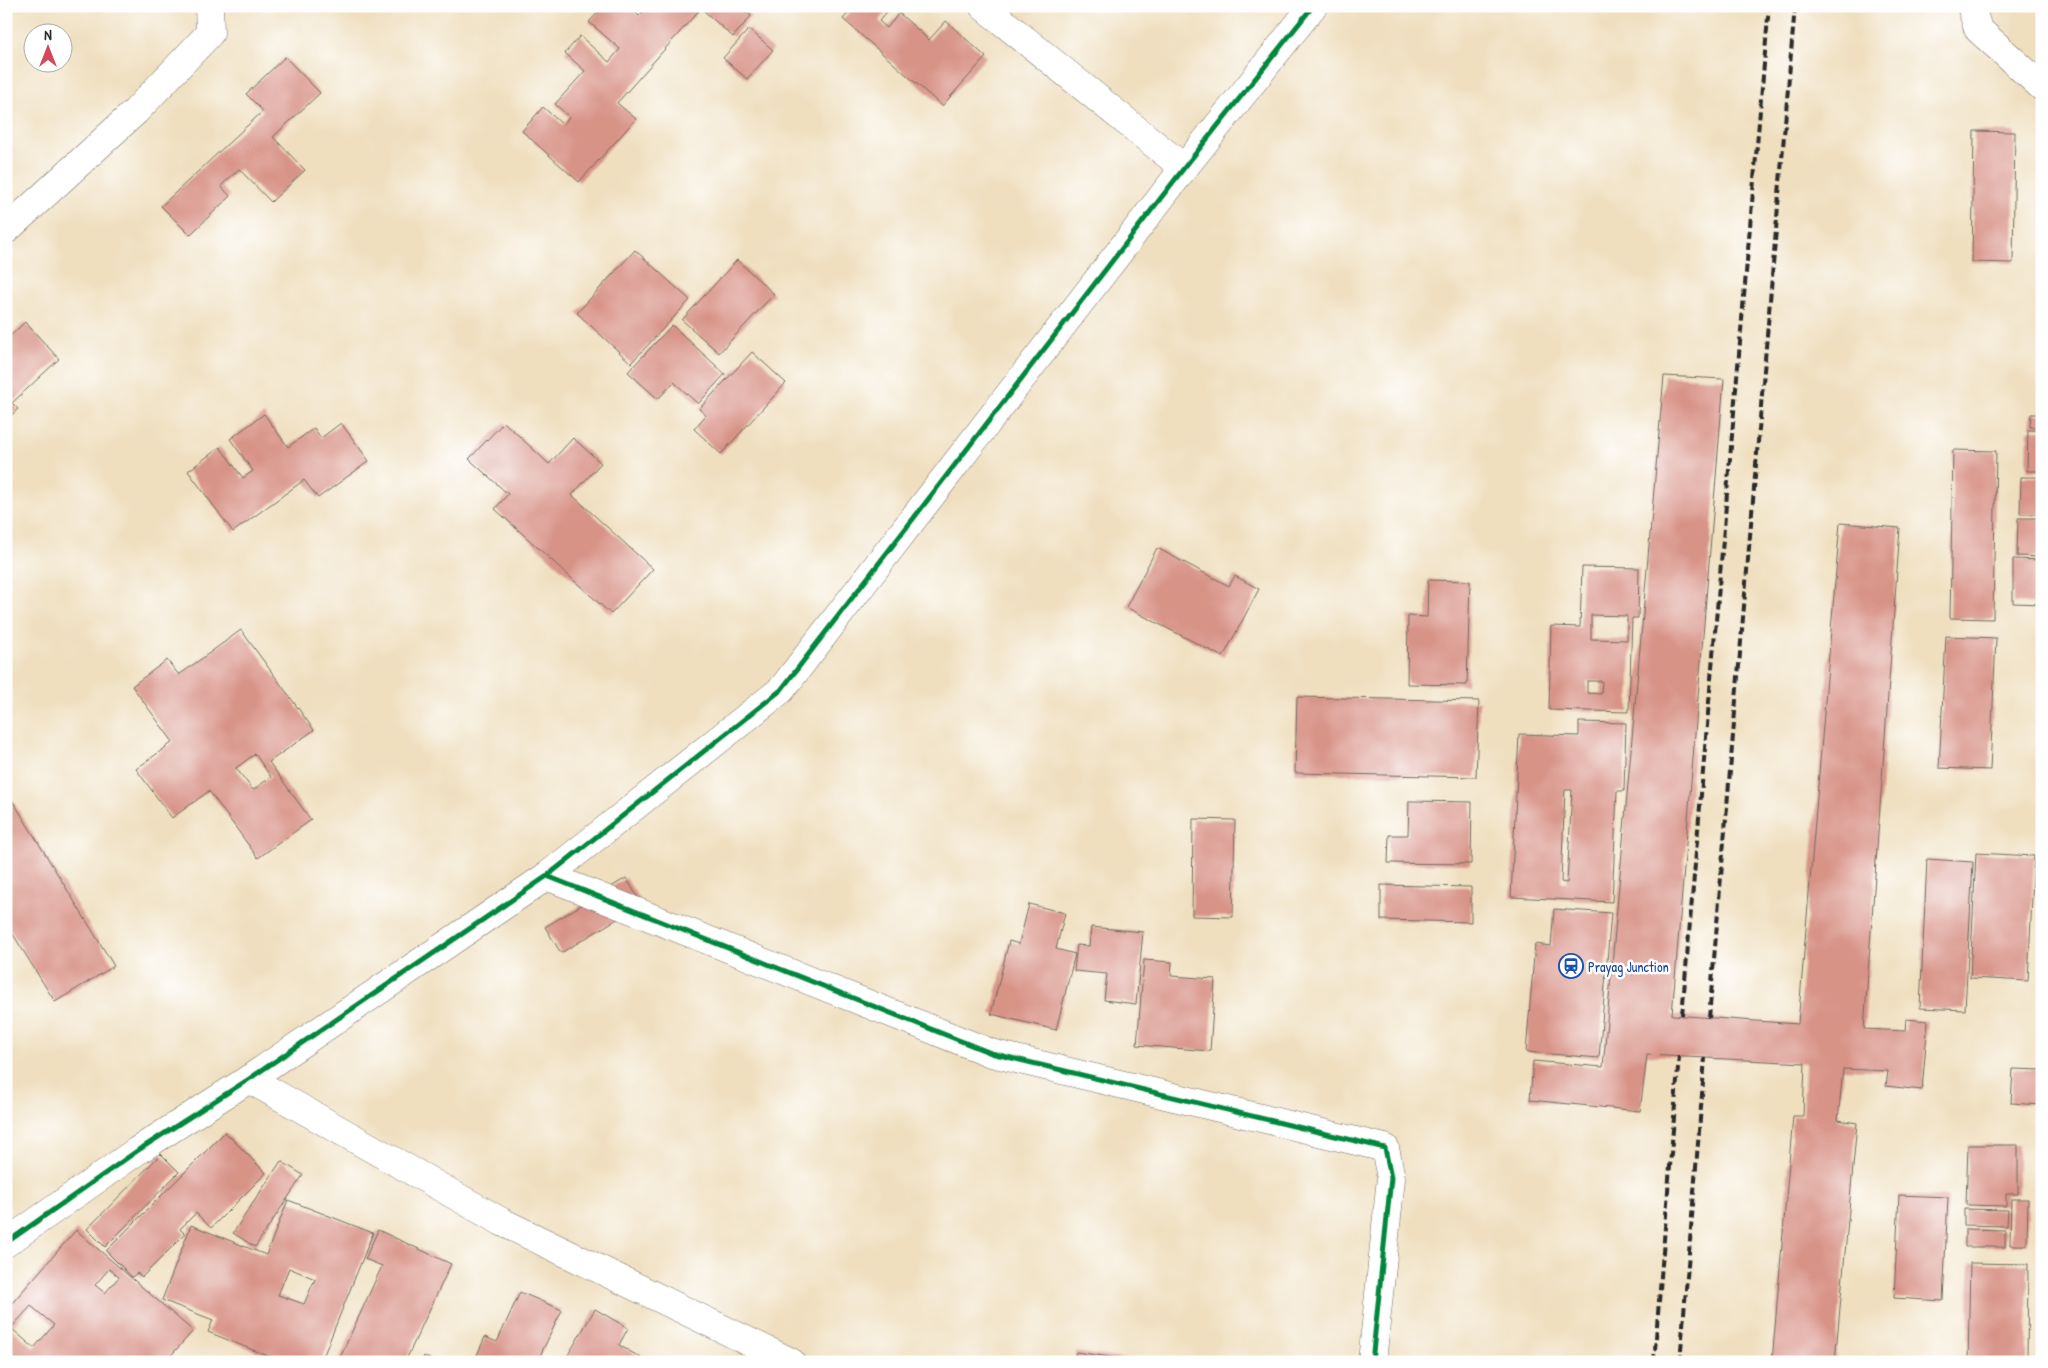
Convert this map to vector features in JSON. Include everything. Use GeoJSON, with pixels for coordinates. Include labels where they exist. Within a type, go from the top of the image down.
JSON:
{"type":"FeatureCollection","features":[{"type":"Feature","properties":{"kind":"street"},"geometry":{"type":"LineString","coordinates":[[6,230],[136,111],[210,34],[209,6]]}},
{"type":"Feature","properties":{"kind":"street"},"geometry":{"type":"LineString","coordinates":[[983,6],[1184,168]]}},
{"type":"Feature","properties":{"kind":"street"},"geometry":{"type":"LineString","coordinates":[[6,1243],[137,1151],[249,1078],[546,876],[781,690],[1184,168],[1313,6]]}},
{"type":"Feature","properties":{"kind":"street"},"geometry":{"type":"LineString","coordinates":[[1971,6],[1978,29],[2042,86]]}},
{"type":"Feature","properties":{"kind":"street"},"geometry":{"type":"LineString","coordinates":[[546,876],[991,1053],[1385,1148],[1391,1178],[1372,1362]]}},
{"type":"Feature","properties":{"kind":"street"},"geometry":{"type":"LineString","coordinates":[[249,1078],[502,1222],[791,1362]]}},
{"type":"Feature","properties":{"kind":"building"},"geometry":{"type":"Polygon","coordinates":[[[604,6],[629,6],[639,16],[648,6],[703,6],[617,103],[636,119],[579,182],[522,131],[543,107],[563,125],[569,117],[555,104],[585,71],[565,53],[580,36],[609,62],[620,49],[589,22],[604,6]]]}},
{"type":"Feature","properties":{"kind":"building"},"geometry":{"type":"Polygon","coordinates":[[[709,6],[740,6],[751,16],[733,37],[704,11],[709,6]]]}},
{"type":"Feature","properties":{"kind":"building"},"geometry":{"type":"Polygon","coordinates":[[[855,6],[892,6],[879,21],[887,28],[899,13],[929,40],[946,21],[986,57],[942,106],[843,19],[855,6]]]}},
{"type":"Feature","properties":{"kind":"building"},"geometry":{"type":"Polygon","coordinates":[[[749,29],[773,50],[747,79],[723,58],[749,29]]]}},
{"type":"Feature","properties":{"kind":"building"},"geometry":{"type":"Polygon","coordinates":[[[285,57],[320,93],[273,137],[305,170],[271,202],[239,169],[221,186],[230,196],[190,235],[161,206],[263,111],[246,94],[285,57]]]}},
{"type":"Feature","properties":{"kind":"building"},"geometry":{"type":"Polygon","coordinates":[[[1974,131],[2015,132],[2013,263],[1972,262],[1974,131]]]}},
{"type":"Feature","properties":{"kind":"building"},"geometry":{"type":"Polygon","coordinates":[[[635,250],[690,300],[631,363],[577,313],[635,250]]]}},
{"type":"Feature","properties":{"kind":"building"},"geometry":{"type":"Polygon","coordinates":[[[737,260],[774,294],[719,353],[682,320],[737,260]]]}},
{"type":"Feature","properties":{"kind":"building"},"geometry":{"type":"Polygon","coordinates":[[[25,322],[59,359],[12,403],[18,409],[6,420],[6,340],[25,322]]]}},
{"type":"Feature","properties":{"kind":"building"},"geometry":{"type":"Polygon","coordinates":[[[672,325],[725,374],[698,404],[674,382],[658,399],[628,372],[672,325]]]}},
{"type":"Feature","properties":{"kind":"building"},"geometry":{"type":"Polygon","coordinates":[[[752,352],[786,383],[721,454],[694,429],[706,415],[699,409],[752,352]]]}},
{"type":"Feature","properties":{"kind":"building"},"geometry":{"type":"Polygon","coordinates":[[[1664,376],[1724,379],[1672,1015],[1798,1024],[1840,523],[1900,528],[1864,1029],[1905,1031],[1906,1019],[1928,1021],[1922,1090],[1886,1086],[1888,1071],[1843,1069],[1838,1120],[1857,1123],[1835,1362],[1772,1362],[1793,1116],[1803,1116],[1805,1063],[1647,1055],[1640,1111],[1530,1100],[1533,1061],[1603,1067],[1664,376]]]}},
{"type":"Feature","properties":{"kind":"building"},"geometry":{"type":"Polygon","coordinates":[[[264,414],[288,447],[314,428],[321,438],[341,423],[369,461],[318,498],[304,480],[233,532],[188,471],[220,447],[243,478],[253,471],[230,439],[264,414]]]}},
{"type":"Feature","properties":{"kind":"building"},"geometry":{"type":"Polygon","coordinates":[[[2031,414],[2042,414],[2042,427],[2030,427],[2031,414]]]}},
{"type":"Feature","properties":{"kind":"building"},"geometry":{"type":"Polygon","coordinates":[[[504,422],[549,464],[573,438],[601,463],[572,495],[653,569],[611,614],[495,509],[508,494],[469,459],[504,422]]]}},
{"type":"Feature","properties":{"kind":"building"},"geometry":{"type":"Polygon","coordinates":[[[2028,430],[2042,430],[2042,471],[2027,471],[2028,430]]]}},
{"type":"Feature","properties":{"kind":"building"},"geometry":{"type":"Polygon","coordinates":[[[1953,450],[1996,451],[1993,619],[1950,618],[1953,450]]]}},
{"type":"Feature","properties":{"kind":"building"},"geometry":{"type":"Polygon","coordinates":[[[2021,477],[2042,477],[2042,514],[2020,514],[2021,477]]]}},
{"type":"Feature","properties":{"kind":"building"},"geometry":{"type":"Polygon","coordinates":[[[2018,518],[2042,518],[2042,557],[2017,556],[2018,518]]]}},
{"type":"Feature","properties":{"kind":"building"},"geometry":{"type":"Polygon","coordinates":[[[1157,548],[1229,586],[1235,576],[1259,589],[1223,657],[1126,607],[1157,548]]]}},
{"type":"Feature","properties":{"kind":"building"},"geometry":{"type":"Polygon","coordinates":[[[2013,559],[2042,560],[2042,604],[2013,603],[2013,559]]]}},
{"type":"Feature","properties":{"kind":"building"},"geometry":{"type":"Polygon","coordinates":[[[1582,567],[1639,568],[1638,618],[1632,618],[1629,712],[1549,710],[1551,626],[1580,627],[1582,567]],[[1591,615],[1591,639],[1627,640],[1627,616],[1591,615]],[[1587,681],[1587,693],[1601,694],[1602,681],[1587,681]]]}},
{"type":"Feature","properties":{"kind":"building"},"geometry":{"type":"Polygon","coordinates":[[[1428,580],[1470,581],[1467,685],[1407,684],[1408,616],[1427,617],[1428,580]]]}},
{"type":"Feature","properties":{"kind":"building"},"geometry":{"type":"Polygon","coordinates":[[[241,630],[314,730],[269,762],[311,820],[258,858],[209,791],[172,818],[136,769],[173,742],[132,686],[167,660],[179,675],[241,630]],[[255,754],[236,768],[253,790],[271,777],[255,754]]]}},
{"type":"Feature","properties":{"kind":"building"},"geometry":{"type":"Polygon","coordinates":[[[1946,636],[1996,638],[1990,770],[1939,768],[1946,636]]]}},
{"type":"Feature","properties":{"kind":"building"},"geometry":{"type":"Polygon","coordinates":[[[1297,697],[1479,701],[1476,777],[1295,773],[1297,697]]]}},
{"type":"Feature","properties":{"kind":"building"},"geometry":{"type":"Polygon","coordinates":[[[1579,722],[1626,723],[1624,791],[1617,791],[1612,902],[1511,897],[1519,734],[1579,736],[1579,722]],[[1565,790],[1561,882],[1567,883],[1572,790],[1565,790]]]}},
{"type":"Feature","properties":{"kind":"building"},"geometry":{"type":"Polygon","coordinates":[[[6,790],[114,966],[55,1002],[6,923],[6,790]]]}},
{"type":"Feature","properties":{"kind":"building"},"geometry":{"type":"Polygon","coordinates":[[[1409,801],[1472,802],[1471,864],[1388,863],[1389,835],[1408,835],[1409,801]]]}},
{"type":"Feature","properties":{"kind":"building"},"geometry":{"type":"Polygon","coordinates":[[[1193,819],[1235,820],[1233,917],[1192,916],[1193,819]]]}},
{"type":"Feature","properties":{"kind":"building"},"geometry":{"type":"Polygon","coordinates":[[[1976,853],[2034,856],[2028,981],[1970,978],[1976,853]]]}},
{"type":"Feature","properties":{"kind":"building"},"geometry":{"type":"Polygon","coordinates":[[[1927,859],[1973,862],[1965,1010],[1920,1008],[1927,859]]]}},
{"type":"Feature","properties":{"kind":"building"},"geometry":{"type":"Polygon","coordinates":[[[626,878],[642,904],[561,953],[545,927],[626,878]]]}},
{"type":"Feature","properties":{"kind":"building"},"geometry":{"type":"Polygon","coordinates":[[[1381,885],[1471,887],[1471,922],[1381,920],[1381,885]]]}},
{"type":"Feature","properties":{"kind":"building"},"geometry":{"type":"Polygon","coordinates":[[[1029,904],[1065,913],[1056,949],[1075,954],[1056,1030],[991,1014],[1009,941],[1019,944],[1029,904]]]}},
{"type":"Feature","properties":{"kind":"building"},"geometry":{"type":"Polygon","coordinates":[[[1554,909],[1611,913],[1599,1058],[1526,1052],[1535,944],[1551,946],[1554,909]]]}},
{"type":"Feature","properties":{"kind":"building"},"geometry":{"type":"Polygon","coordinates":[[[1091,927],[1143,932],[1136,1004],[1104,1000],[1107,974],[1074,971],[1077,945],[1089,946],[1091,927]]]}},
{"type":"Feature","properties":{"kind":"building"},"geometry":{"type":"Polygon","coordinates":[[[1144,960],[1172,962],[1171,976],[1215,979],[1210,1051],[1137,1045],[1144,960]]]}},
{"type":"Feature","properties":{"kind":"building"},"geometry":{"type":"Polygon","coordinates":[[[2013,1069],[2042,1070],[2042,1105],[2011,1103],[2013,1069]]]}},
{"type":"Feature","properties":{"kind":"building"},"geometry":{"type":"Polygon","coordinates":[[[225,1132],[266,1173],[211,1228],[196,1213],[180,1229],[185,1234],[142,1277],[137,1273],[132,1277],[106,1251],[225,1132]]]}},
{"type":"Feature","properties":{"kind":"building"},"geometry":{"type":"Polygon","coordinates":[[[1968,1145],[2018,1145],[2018,1194],[2006,1194],[2006,1206],[1966,1205],[1968,1145]]]}},
{"type":"Feature","properties":{"kind":"building"},"geometry":{"type":"Polygon","coordinates":[[[161,1154],[179,1172],[105,1247],[87,1229],[161,1154]]]}},
{"type":"Feature","properties":{"kind":"building"},"geometry":{"type":"Polygon","coordinates":[[[281,1161],[303,1175],[255,1247],[233,1233],[281,1161]]]}},
{"type":"Feature","properties":{"kind":"building"},"geometry":{"type":"Polygon","coordinates":[[[1899,1195],[1948,1197],[1943,1301],[1894,1298],[1899,1195]]]}},
{"type":"Feature","properties":{"kind":"building"},"geometry":{"type":"Polygon","coordinates":[[[2011,1199],[2028,1199],[2027,1245],[2010,1245],[2011,1199]]]}},
{"type":"Feature","properties":{"kind":"building"},"geometry":{"type":"Polygon","coordinates":[[[288,1200],[373,1233],[321,1362],[283,1362],[208,1332],[213,1320],[162,1300],[191,1225],[266,1255],[288,1200]],[[289,1268],[278,1295],[304,1304],[315,1279],[289,1268]]]}},
{"type":"Feature","properties":{"kind":"building"},"geometry":{"type":"Polygon","coordinates":[[[1964,1209],[2008,1210],[2007,1226],[1964,1225],[1964,1209]]]}},
{"type":"Feature","properties":{"kind":"building"},"geometry":{"type":"Polygon","coordinates":[[[1965,1229],[2005,1230],[2005,1247],[1965,1247],[1965,1229]]]}},
{"type":"Feature","properties":{"kind":"building"},"geometry":{"type":"Polygon","coordinates":[[[76,1230],[193,1331],[165,1362],[6,1362],[6,1310],[76,1230]],[[109,1269],[95,1285],[105,1293],[119,1277],[109,1269]],[[31,1306],[11,1328],[34,1348],[54,1325],[31,1306]]]}},
{"type":"Feature","properties":{"kind":"building"},"geometry":{"type":"Polygon","coordinates":[[[378,1230],[451,1264],[405,1362],[338,1362],[382,1266],[365,1259],[378,1230]]]}},
{"type":"Feature","properties":{"kind":"building"},"geometry":{"type":"Polygon","coordinates":[[[1970,1263],[2028,1264],[2027,1362],[1968,1362],[1970,1263]]]}},
{"type":"Feature","properties":{"kind":"building"},"geometry":{"type":"Polygon","coordinates":[[[520,1292],[562,1310],[537,1362],[474,1362],[485,1337],[497,1342],[520,1292]]]}},
{"type":"Feature","properties":{"kind":"building"},"geometry":{"type":"Polygon","coordinates":[[[595,1309],[628,1328],[619,1345],[648,1362],[564,1362],[595,1309]]]}},
{"type":"Feature","properties":{"kind":"building"},"geometry":{"type":"Polygon","coordinates":[[[1076,1352],[1137,1361],[1137,1362],[1074,1362],[1076,1352]]]}},
{"type":"Feature","properties":{"kind":"building"},"geometry":{"type":"Polygon","coordinates":[[[424,1356],[435,1362],[422,1362],[424,1356]]]}},
{"type":"Feature","properties":{"kind":"railway"},"geometry":{"type":"LineString","coordinates":[[1682,1015],[1769,6]]}},
{"type":"Feature","properties":{"kind":"railway"},"geometry":{"type":"LineString","coordinates":[[1709,1018],[1795,6]]}},
{"type":"Feature","properties":{"kind":"railway"},"geometry":{"type":"LineString","coordinates":[[1654,1362],[1679,1056]]}},
{"type":"Feature","properties":{"kind":"railway"},"geometry":{"type":"LineString","coordinates":[[1680,1362],[1705,1058]]}},
{"type":"Feature","properties":{"kind":"cycle path"},"geometry":{"type":"LineString","coordinates":[[6,1243],[137,1151],[249,1079],[547,876],[781,690],[1184,168],[1313,6]]}},
{"type":"Feature","properties":{"kind":"cycle path"},"geometry":{"type":"LineString","coordinates":[[547,876],[991,1053],[1385,1148],[1391,1178],[1372,1362]]}},
{"type":"Feature","properties":{"kind":"place","name":"Prayag Junction"},"geometry":{"type":"Point","coordinates":[1571,966]}}]}
